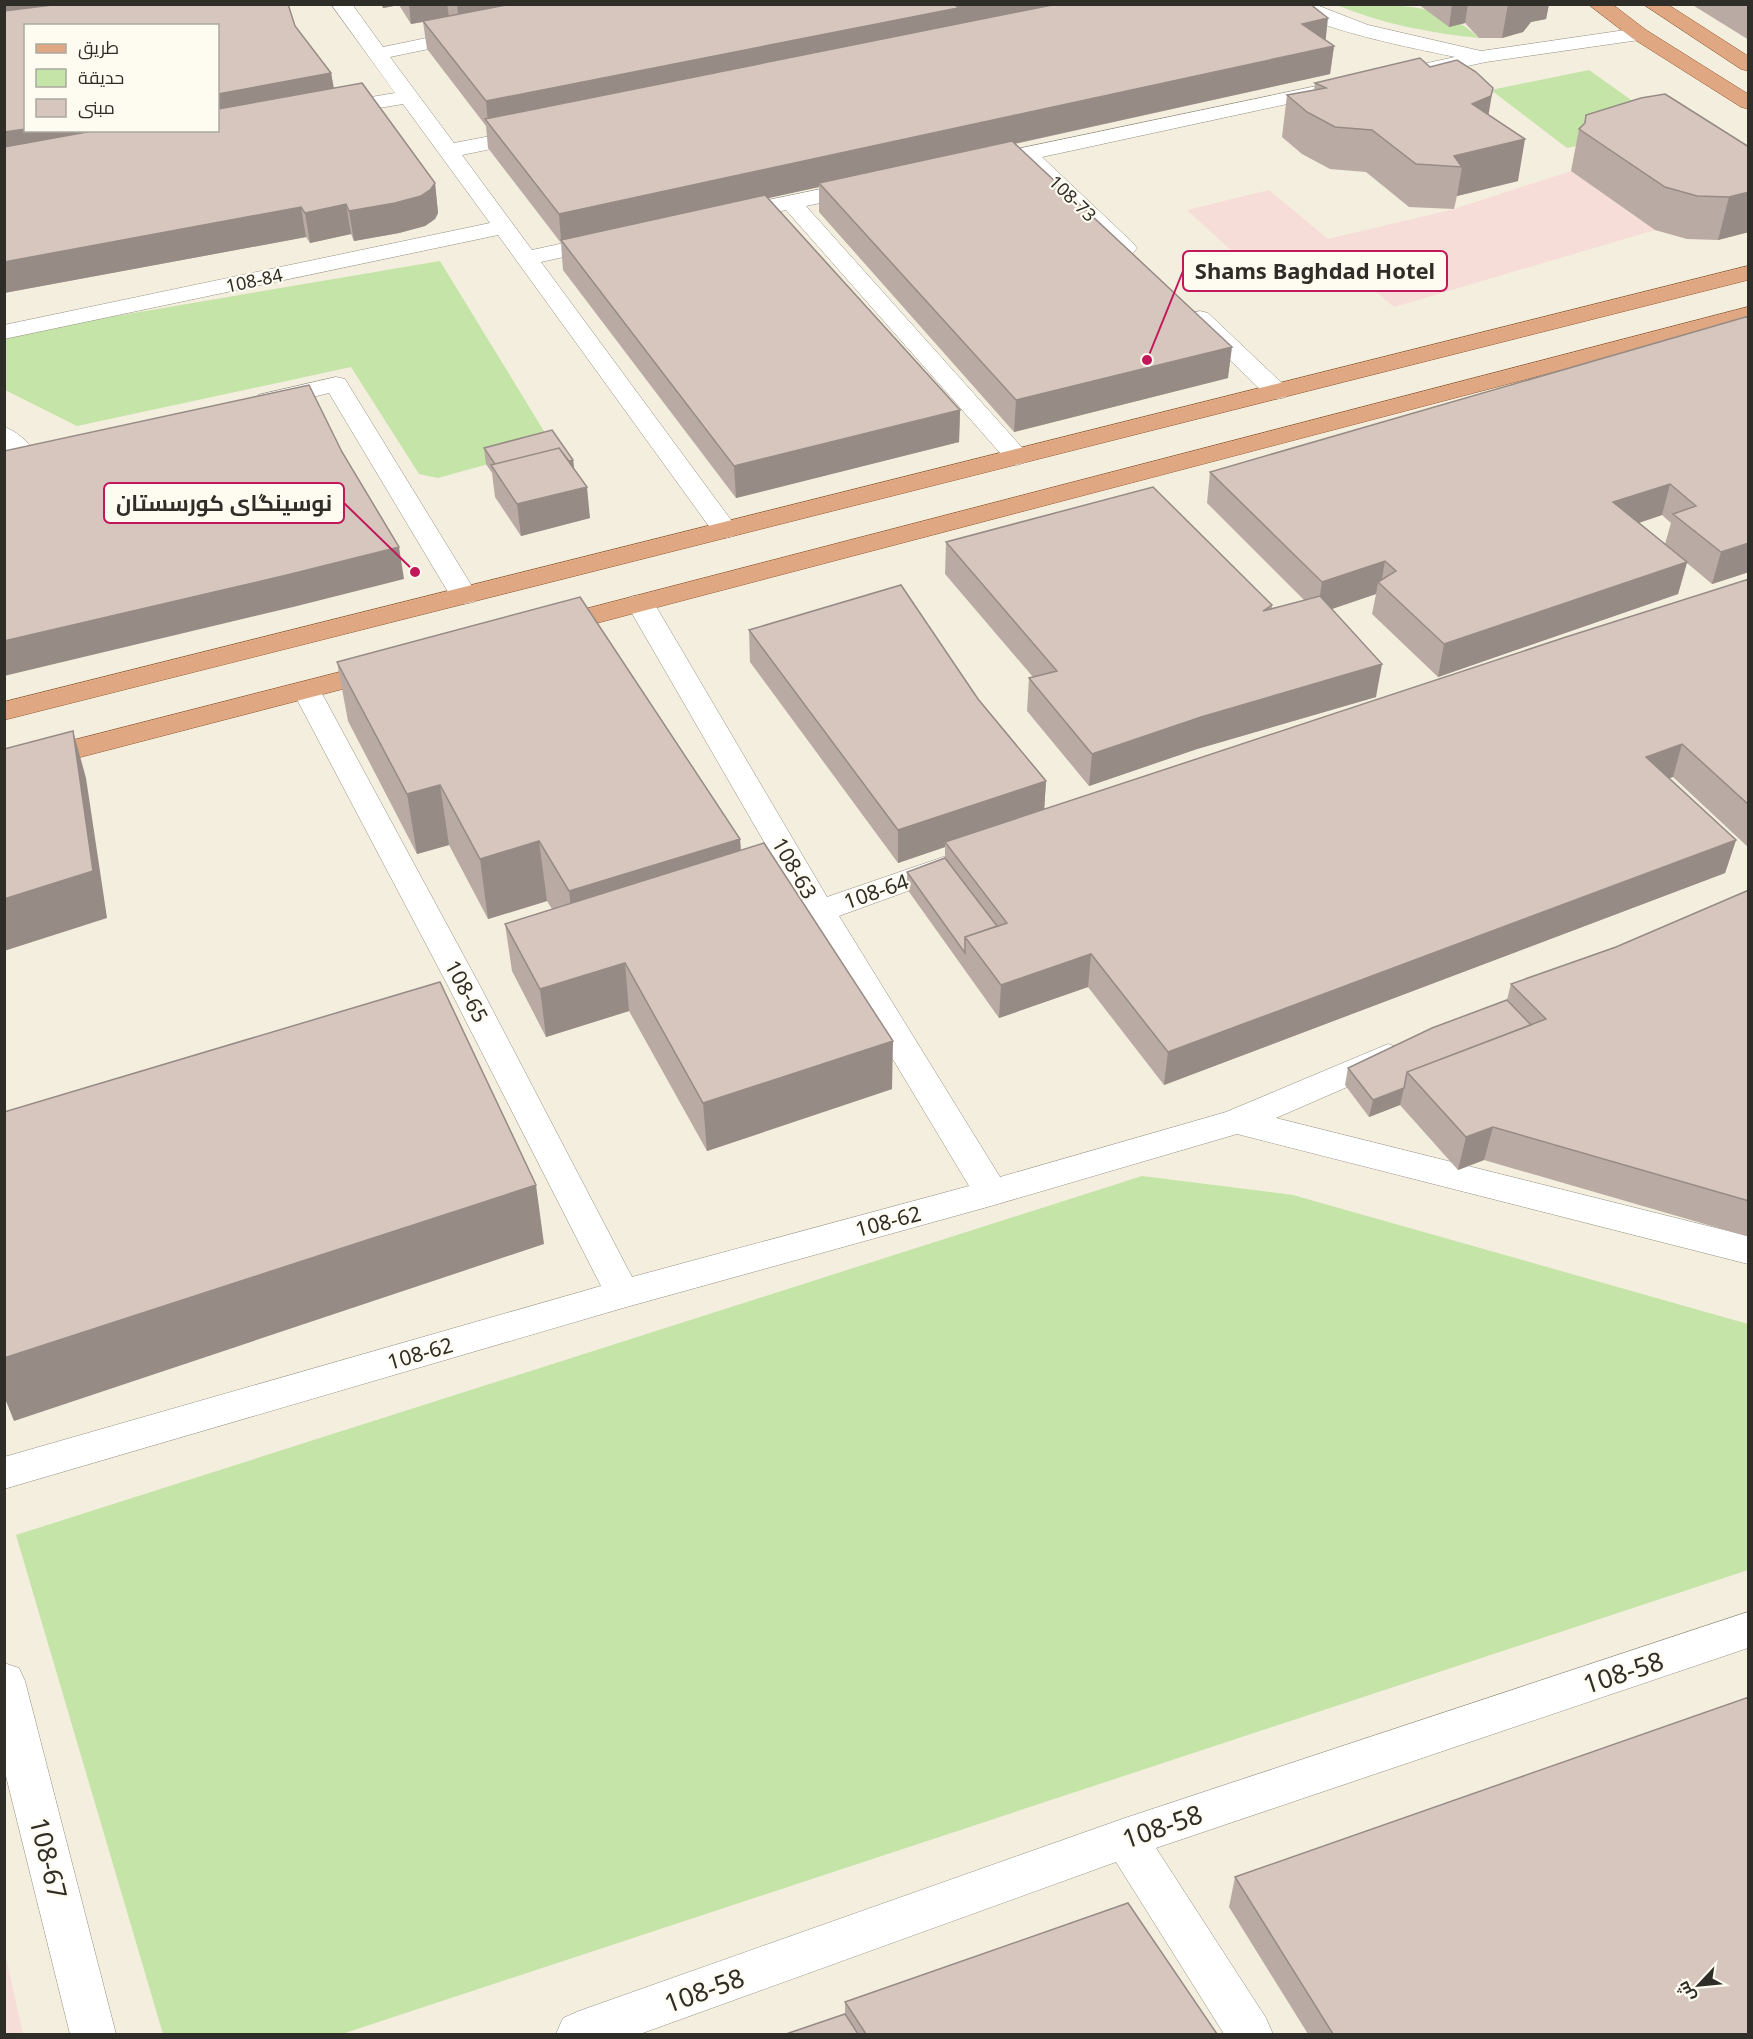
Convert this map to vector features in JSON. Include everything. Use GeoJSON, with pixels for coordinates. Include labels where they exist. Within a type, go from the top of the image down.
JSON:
{"type":"FeatureCollection","features":[{"type":"Feature","properties":{"kind":"main road"},"geometry":{"type":"LineString","coordinates":[[1598,4],[1639,34],[1749,104]]}},
{"type":"Feature","properties":{"kind":"main road"},"geometry":{"type":"LineString","coordinates":[[1653,4],[1749,65]]}},
{"type":"Feature","properties":{"kind":"main road"},"geometry":{"type":"LineString","coordinates":[[4,711],[1749,273]]}},
{"type":"Feature","properties":{"kind":"main road"},"geometry":{"type":"LineString","coordinates":[[525,633],[1749,314]]}},
{"type":"Feature","properties":{"kind":"main road"},"geometry":{"type":"LineString","coordinates":[[1200,411],[1236,447]]}},
{"type":"Feature","properties":{"kind":"main road"},"geometry":{"type":"LineString","coordinates":[[4,768],[410,663]]}},
{"type":"Feature","properties":{"kind":"street"},"geometry":{"type":"LineString","coordinates":[[341,4],[725,530]]}},
{"type":"Feature","properties":{"kind":"street"},"geometry":{"type":"LineString","coordinates":[[1297,4],[1316,15],[1387,36],[1486,57]]}},
{"type":"Feature","properties":{"kind":"street"},"geometry":{"type":"LineString","coordinates":[[377,54],[491,31]]}},
{"type":"Feature","properties":{"kind":"street"},"geometry":{"type":"LineString","coordinates":[[1394,76],[1486,57],[1639,34]]}},
{"type":"Feature","properties":{"kind":"street"},"geometry":{"type":"LineString","coordinates":[[959,167],[1348,86]]}},
{"type":"Feature","properties":{"kind":"street"},"geometry":{"type":"LineString","coordinates":[[308,114],[409,97]]}},
{"type":"Feature","properties":{"kind":"street"},"geometry":{"type":"LineString","coordinates":[[448,151],[553,129]]}},
{"type":"Feature","properties":{"kind":"street","name":"108-73"},"geometry":{"type":"LineString","coordinates":[[1026,153],[1138,260]]}},
{"type":"Feature","properties":{"kind":"street"},"geometry":{"type":"LineString","coordinates":[[710,219],[880,183]]}},
{"type":"Feature","properties":{"kind":"street"},"geometry":{"type":"LineString","coordinates":[[791,202],[1017,457]]}},
{"type":"Feature","properties":{"kind":"street","name":"108-84"},"geometry":{"type":"LineString","coordinates":[[4,332],[504,227]]}},
{"type":"Feature","properties":{"kind":"street"},"geometry":{"type":"LineString","coordinates":[[526,258],[630,236]]}},
{"type":"Feature","properties":{"kind":"street"},"geometry":{"type":"LineString","coordinates":[[1182,301],[1276,392]]}},
{"type":"Feature","properties":{"kind":"street"},"geometry":{"type":"LineString","coordinates":[[243,405],[336,384],[464,596]]}},
{"type":"Feature","properties":{"kind":"street"},"geometry":{"type":"LineString","coordinates":[[4,435],[24,453]]}},
{"type":"Feature","properties":{"kind":"street","name":"108-63"},"geometry":{"type":"LineString","coordinates":[[640,603],[820,911],[991,1193]]}},
{"type":"Feature","properties":{"kind":"street","name":"108-65"},"geometry":{"type":"LineString","coordinates":[[306,690],[463,984],[623,1294]]}},
{"type":"Feature","properties":{"kind":"street","name":"108-64"},"geometry":{"type":"LineString","coordinates":[[820,911],[977,856]]}},
{"type":"Feature","properties":{"kind":"street"},"geometry":{"type":"LineString","coordinates":[[429,994],[463,984]]}},
{"type":"Feature","properties":{"kind":"street","name":"108-62"},"geometry":{"type":"LineString","coordinates":[[4,1473],[623,1294],[991,1193],[1237,1121],[1411,1046]]}},
{"type":"Feature","properties":{"kind":"street"},"geometry":{"type":"LineString","coordinates":[[1237,1121],[1749,1250]]}},
{"type":"Feature","properties":{"kind":"street","name":"108-58"},"geometry":{"type":"LineString","coordinates":[[579,2034],[1125,1838],[1749,1630]]}},
{"type":"Feature","properties":{"kind":"street","name":"108-67"},"geometry":{"type":"LineString","coordinates":[[4,1681],[93,2034]]}},
{"type":"Feature","properties":{"kind":"street"},"geometry":{"type":"LineString","coordinates":[[1125,1838],[1250,2034]]}},
{"type":"Feature","properties":{"kind":"shaded area"},"geometry":{"type":"Polygon","coordinates":[[[1571,171],[1655,230],[1394,307],[1336,258],[1259,276],[1187,210],[1269,190],[1328,239],[1454,209],[1571,171]]]}},
{"type":"Feature","properties":{"kind":"shaded area"},"geometry":{"type":"Polygon","coordinates":[[[5,1953],[23,2034],[5,2034],[5,1953]]]}},
{"type":"Feature","properties":{"kind":"green space"},"geometry":{"type":"Polygon","coordinates":[[[1337,5],[1394,5],[1431,11],[1464,26],[1479,38],[1406,27],[1337,5]]]}},
{"type":"Feature","properties":{"kind":"green space"},"geometry":{"type":"Polygon","coordinates":[[[1589,70],[1668,126],[1567,148],[1491,90],[1589,70]]]}},
{"type":"Feature","properties":{"kind":"green space"},"geometry":{"type":"Polygon","coordinates":[[[440,261],[553,446],[438,478],[419,474],[351,367],[77,426],[5,390],[4,335],[440,261]]]}},
{"type":"Feature","properties":{"kind":"green space"},"geometry":{"type":"Polygon","coordinates":[[[1142,1176],[1293,1195],[1748,1324],[1748,1570],[342,2034],[163,2034],[16,1535],[1142,1176]]]}},
{"type":"Feature","properties":{"kind":"building"},"geometry":{"type":"Polygon","coordinates":[[[60,4],[288,4],[295,26],[331,73],[219,94],[219,24],[24,24],[24,129],[4,132],[4,11],[60,4]]]}},
{"type":"Feature","properties":{"kind":"building"},"geometry":{"type":"Polygon","coordinates":[[[511,4],[954,4],[958,8],[486,101],[423,21],[511,4]]]}},
{"type":"Feature","properties":{"kind":"building"},"geometry":{"type":"Polygon","coordinates":[[[1057,4],[1310,4],[1328,18],[1302,24],[1334,46],[559,214],[485,119],[1057,4]]]}},
{"type":"Feature","properties":{"kind":"building"},"geometry":{"type":"Polygon","coordinates":[[[1420,58],[1430,67],[1457,60],[1476,72],[1493,88],[1491,96],[1472,104],[1525,139],[1454,156],[1462,167],[1416,164],[1372,130],[1335,127],[1307,112],[1287,95],[1326,88],[1315,83],[1420,58]]]}},
{"type":"Feature","properties":{"kind":"building"},"geometry":{"type":"Polygon","coordinates":[[[362,83],[435,183],[421,196],[395,203],[349,211],[346,204],[305,213],[301,207],[4,262],[4,147],[87,132],[219,132],[219,109],[362,83]]]}},
{"type":"Feature","properties":{"kind":"building"},"geometry":{"type":"Polygon","coordinates":[[[1665,94],[1749,147],[1749,192],[1729,197],[1697,196],[1665,187],[1579,129],[1585,123],[1586,115],[1641,98],[1665,94]]]}},
{"type":"Feature","properties":{"kind":"building"},"geometry":{"type":"Polygon","coordinates":[[[1012,141],[1232,347],[1016,400],[819,183],[1012,141]]]}},
{"type":"Feature","properties":{"kind":"building"},"geometry":{"type":"Polygon","coordinates":[[[765,195],[960,410],[734,466],[561,240],[765,195]]]}},
{"type":"Feature","properties":{"kind":"building"},"geometry":{"type":"Polygon","coordinates":[[[1749,316],[1749,543],[1721,552],[1673,514],[1696,506],[1670,484],[1613,502],[1687,562],[1444,644],[1378,582],[1396,571],[1385,561],[1322,582],[1210,472],[1749,316]]]}},
{"type":"Feature","properties":{"kind":"building"},"geometry":{"type":"Polygon","coordinates":[[[309,385],[342,452],[399,547],[4,641],[4,451],[309,385]]]}},
{"type":"Feature","properties":{"kind":"building"},"geometry":{"type":"Polygon","coordinates":[[[552,430],[573,460],[569,461],[559,448],[495,464],[484,448],[552,430]]]}},
{"type":"Feature","properties":{"kind":"building"},"geometry":{"type":"Polygon","coordinates":[[[559,448],[587,487],[517,504],[491,465],[559,448]]]}},
{"type":"Feature","properties":{"kind":"building"},"geometry":{"type":"Polygon","coordinates":[[[1153,487],[1272,605],[1263,611],[1320,596],[1382,664],[1201,717],[1092,754],[1029,678],[1057,671],[946,542],[1153,487]]]}},
{"type":"Feature","properties":{"kind":"building"},"geometry":{"type":"Polygon","coordinates":[[[1749,579],[1749,805],[1682,744],[1646,757],[1736,840],[1168,1052],[1091,954],[1001,985],[965,937],[1007,923],[945,842],[1749,579]]]}},
{"type":"Feature","properties":{"kind":"building"},"geometry":{"type":"Polygon","coordinates":[[[901,585],[978,699],[1046,781],[898,830],[749,630],[901,585]]]}},
{"type":"Feature","properties":{"kind":"building"},"geometry":{"type":"Polygon","coordinates":[[[580,597],[740,839],[569,891],[539,841],[480,859],[440,785],[407,794],[337,662],[580,597]]]}},
{"type":"Feature","properties":{"kind":"building"},"geometry":{"type":"Polygon","coordinates":[[[73,731],[93,871],[4,899],[4,749],[73,731]]]}},
{"type":"Feature","properties":{"kind":"building"},"geometry":{"type":"Polygon","coordinates":[[[764,843],[893,1041],[703,1103],[625,963],[540,989],[505,924],[764,843]]]}},
{"type":"Feature","properties":{"kind":"building"},"geometry":{"type":"Polygon","coordinates":[[[945,858],[997,926],[965,937],[965,953],[907,872],[945,858]]]}},
{"type":"Feature","properties":{"kind":"building"},"geometry":{"type":"Polygon","coordinates":[[[1749,890],[1749,1201],[1493,1127],[1466,1137],[1407,1072],[1546,1019],[1511,984],[1616,947],[1749,890]]]}},
{"type":"Feature","properties":{"kind":"building"},"geometry":{"type":"Polygon","coordinates":[[[440,982],[536,1185],[4,1358],[4,1112],[440,982]]]}},
{"type":"Feature","properties":{"kind":"building"},"geometry":{"type":"Polygon","coordinates":[[[1507,1000],[1531,1025],[1407,1072],[1404,1088],[1373,1100],[1348,1068],[1432,1028],[1507,1000]]]}},
{"type":"Feature","properties":{"kind":"building"},"geometry":{"type":"Polygon","coordinates":[[[1749,1697],[1749,2034],[1333,2034],[1235,1877],[1749,1697]]]}},
{"type":"Feature","properties":{"kind":"building"},"geometry":{"type":"Polygon","coordinates":[[[1128,1903],[1217,2034],[866,2034],[845,2002],[1128,1903]]]}},
{"type":"Feature","properties":{"kind":"building"},"geometry":{"type":"Polygon","coordinates":[[[845,2014],[858,2034],[786,2034],[845,2014]]]}},
{"type":"Feature","properties":{"kind":"place","name":"Shams Baghdad Hotel"},"geometry":{"type":"Point","coordinates":[1147,360]}},
{"type":"Feature","properties":{"kind":"place","name":"نوسینگای کورسستان"},"geometry":{"type":"Point","coordinates":[415,572]}}]}
